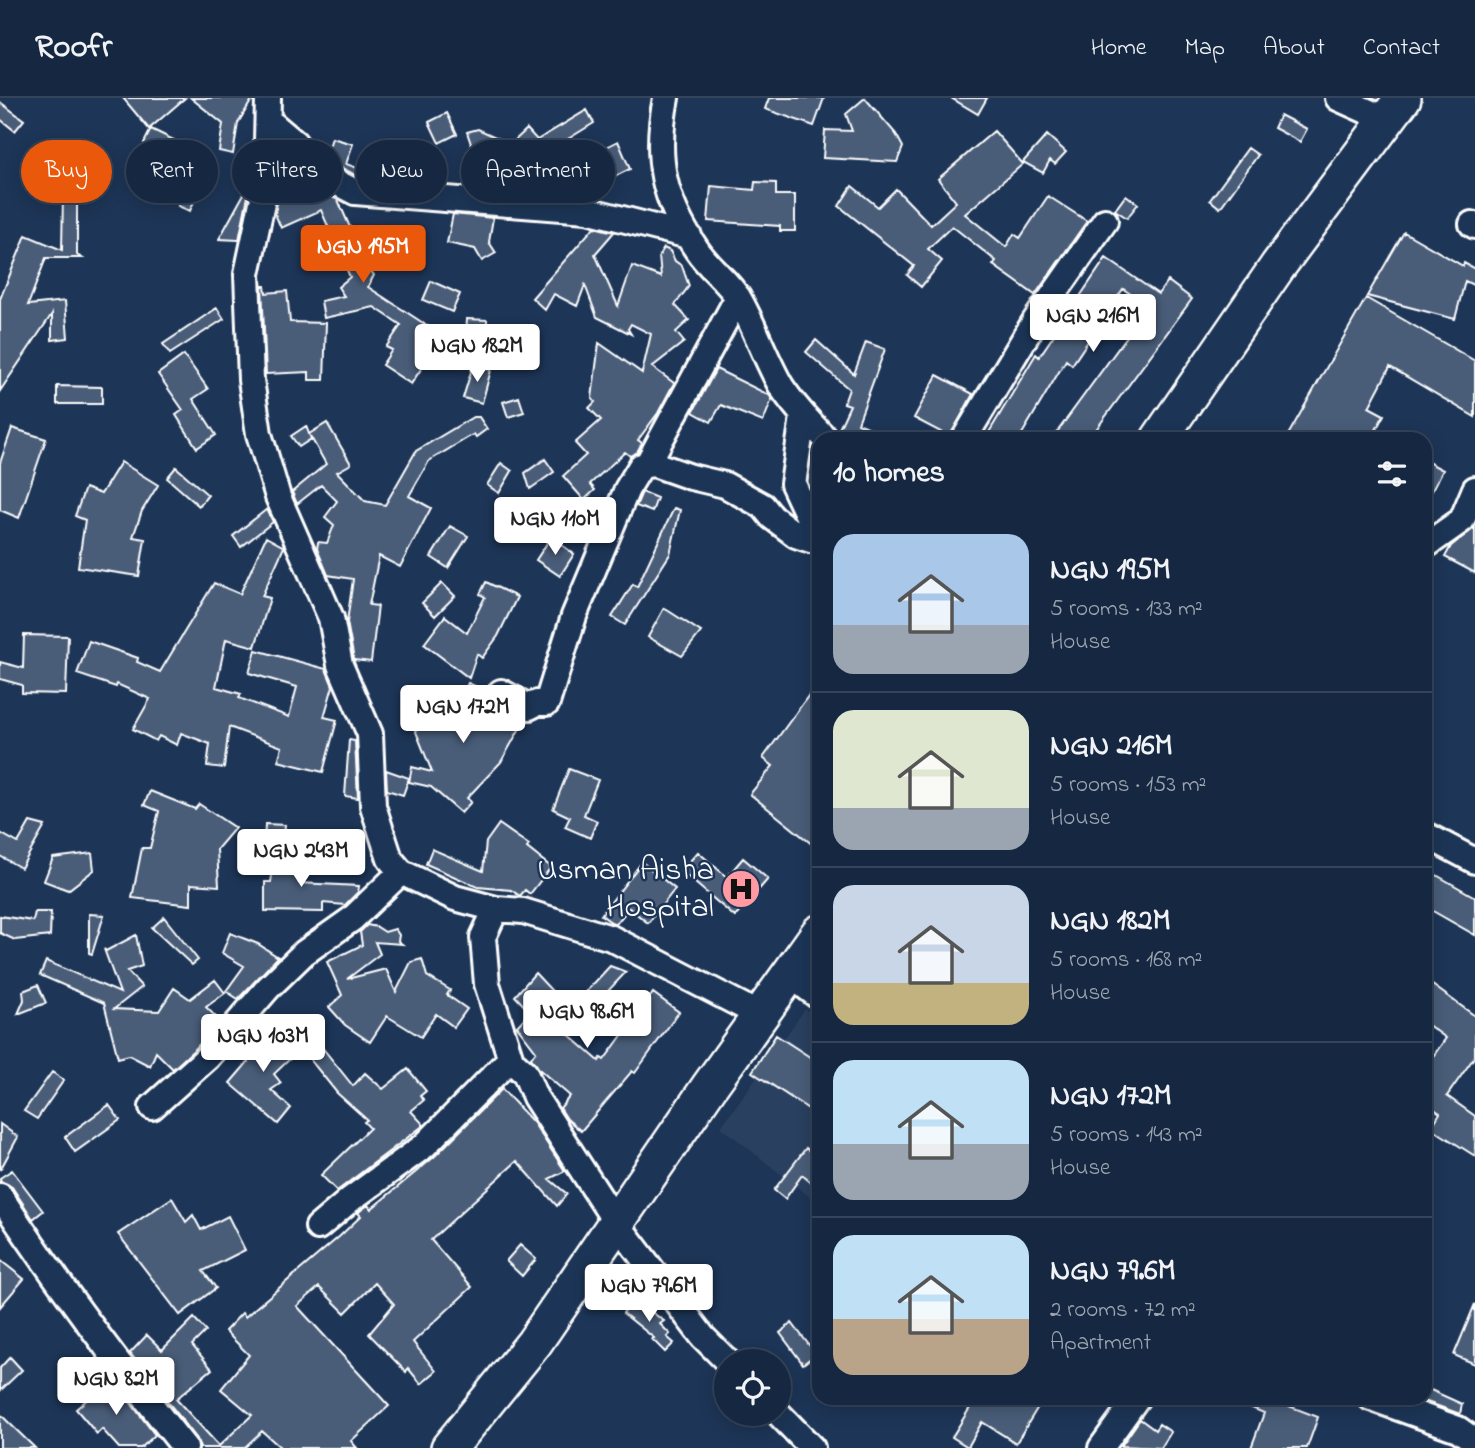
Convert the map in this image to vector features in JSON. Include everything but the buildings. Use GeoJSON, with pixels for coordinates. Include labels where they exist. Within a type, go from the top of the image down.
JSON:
{"type":"FeatureCollection","features":[{"type":"Feature","properties":{"kind":"highway"},"geometry":{"type":"LineString","coordinates":[[1164,432],[1278,266],[1395,109]]}},
{"type":"Feature","properties":{"kind":"highway"},"geometry":{"type":"LineString","coordinates":[[449,1448],[534,1343],[615,1221],[812,943]]}},
{"type":"Feature","properties":{"kind":"street"},"geometry":{"type":"LineString","coordinates":[[666,98],[661,123],[660,150],[667,196],[698,251],[738,297],[781,385],[803,416],[819,432]]}},
{"type":"Feature","properties":{"kind":"street"},"geometry":{"type":"LineString","coordinates":[[1338,98],[1395,109]]}},
{"type":"Feature","properties":{"kind":"street"},"geometry":{"type":"LineString","coordinates":[[269,110],[313,170],[355,192],[570,211],[587,210],[690,236]]}},
{"type":"Feature","properties":{"kind":"street"},"geometry":{"type":"LineString","coordinates":[[269,110],[266,184],[247,274],[250,380],[259,434],[278,497],[331,618],[341,665],[370,734],[373,806],[390,859],[401,872],[455,898],[496,909],[523,911],[611,938],[760,1014]]}},
{"type":"Feature","properties":{"kind":"street"},"geometry":{"type":"LineString","coordinates":[[968,432],[1035,321],[1105,221]]}},
{"type":"Feature","properties":{"kind":"street"},"geometry":{"type":"LineString","coordinates":[[648,464],[738,297]]}},
{"type":"Feature","properties":{"kind":"street"},"geometry":{"type":"LineString","coordinates":[[803,416],[793,484],[812,530]]}},
{"type":"Feature","properties":{"kind":"street"},"geometry":{"type":"LineString","coordinates":[[501,692],[529,707],[537,703],[547,703],[574,616],[627,489],[641,466],[648,464],[725,485],[763,506],[796,536],[812,540]]}},
{"type":"Feature","properties":{"kind":"street"},"geometry":{"type":"LineString","coordinates":[[1432,541],[1462,520],[1475,489]]}},
{"type":"Feature","properties":{"kind":"street"},"geometry":{"type":"LineString","coordinates":[[1432,838],[1475,861]]}},
{"type":"Feature","properties":{"kind":"street"},"geometry":{"type":"LineString","coordinates":[[152,1107],[208,1057],[268,988],[304,953],[352,919],[401,872]]}},
{"type":"Feature","properties":{"kind":"street"},"geometry":{"type":"LineString","coordinates":[[496,909],[483,937],[487,984],[512,1063],[525,1073],[541,1107],[615,1221],[716,1349]]}},
{"type":"Feature","properties":{"kind":"street"},"geometry":{"type":"LineString","coordinates":[[789,974],[812,991]]}},
{"type":"Feature","properties":{"kind":"street"},"geometry":{"type":"LineString","coordinates":[[318,1227],[351,1199],[424,1146],[505,1064],[512,1063]]}},
{"type":"Feature","properties":{"kind":"street"},"geometry":{"type":"LineString","coordinates":[[0,1196],[41,1258],[142,1395],[185,1448]]}},
{"type":"Feature","properties":{"kind":"street"},"geometry":{"type":"LineString","coordinates":[[1101,1448],[1132,1405]]}},
{"type":"Feature","properties":{"kind":"street"},"geometry":{"type":"LineString","coordinates":[[1390,1405],[1458,1429],[1475,1441]]}},
{"type":"Feature","properties":{"kind":"street"},"geometry":{"type":"LineString","coordinates":[[791,1426],[812,1448]]}},
{"type":"Feature","properties":{"kind":"shaded area"},"geometry":{"type":"Polygon","coordinates":[[[805,1009],[812,1014],[812,1198],[721,1127],[805,1009]]]}},
{"type":"Feature","properties":{"kind":"place","name":"Usman Aisha Hospital"},"geometry":{"type":"Point","coordinates":[741,889]}}]}
